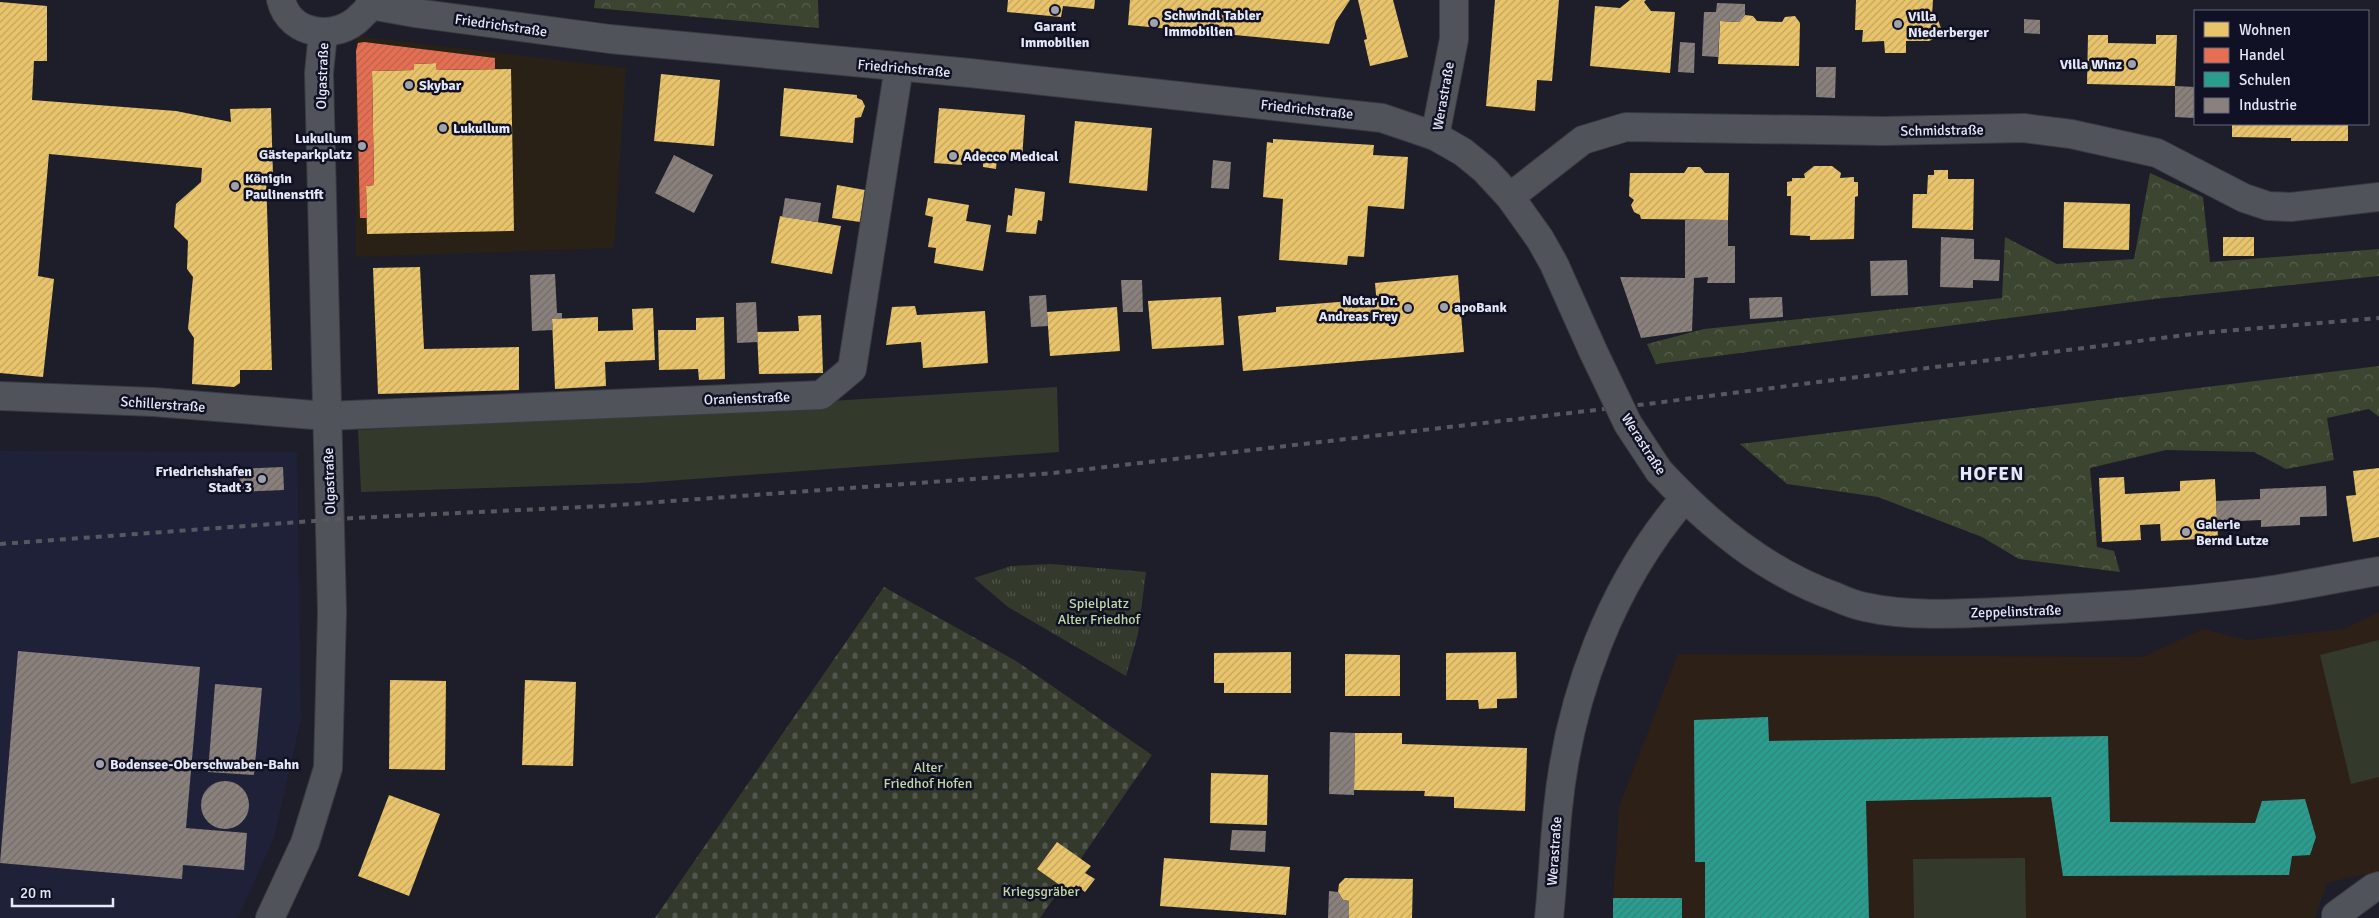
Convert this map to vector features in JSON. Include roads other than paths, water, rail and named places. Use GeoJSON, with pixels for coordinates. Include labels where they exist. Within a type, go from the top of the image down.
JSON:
{"type":"FeatureCollection","features":[{"type":"Feature","properties":{"kind":"street"},"geometry":{"type":"LineString","coordinates":[[281,0],[292,19],[307,28],[323,33]]}},
{"type":"Feature","properties":{"kind":"street","name":"Werastraße"},"geometry":{"type":"LineString","coordinates":[[1454,0],[1454,39],[1435,136],[1463,152],[1485,170],[1510,196],[1540,238],[1628,424],[1659,471],[1684,498],[1668,516],[1637,564],[1620,596],[1596,649],[1579,696],[1568,744],[1558,807],[1549,918]]}},
{"type":"Feature","properties":{"kind":"street","name":"Friedrichstraße"},"geometry":{"type":"LineString","coordinates":[[323,33],[339,31],[354,24],[371,2],[415,13],[897,78],[1382,118],[1435,136]]}},
{"type":"Feature","properties":{"kind":"street","name":"Olgastraße"},"geometry":{"type":"LineString","coordinates":[[270,918],[306,843],[328,768],[332,612],[326,416],[320,73],[323,33]]}},
{"type":"Feature","properties":{"kind":"street","name":"Oranienstraße"},"geometry":{"type":"LineString","coordinates":[[326,416],[821,395],[852,369],[897,78]]}},
{"type":"Feature","properties":{"kind":"street","name":"Schmidstraße"},"geometry":{"type":"LineString","coordinates":[[1510,196],[1583,140],[1626,127],[1883,131],[2024,128],[2071,134],[2156,153],[2244,198],[2268,206],[2291,207],[2379,197]]}},
{"type":"Feature","properties":{"kind":"street","name":"Schillerstraße"},"geometry":{"type":"LineString","coordinates":[[0,396],[154,402],[326,416]]}},
{"type":"Feature","properties":{"kind":"street","name":"Zeppelinstraße"},"geometry":{"type":"LineString","coordinates":[[1684,498],[1742,548],[1778,571],[1821,592],[1865,608],[1913,612],[2093,608],[2249,593],[2379,571]]}},
{"type":"Feature","properties":{"kind":"street"},"geometry":{"type":"LineString","coordinates":[[2336,918],[2336,915],[2373,888],[2379,886]]}},
{"type":"Feature","properties":{"kind":"railway"},"geometry":{"type":"LineString","coordinates":[[0,544],[354,518],[604,506],[1054,473],[1647,404],[2201,333],[2379,318]]}},
{"type":"Feature","properties":{"kind":"place","name":"Garant Immobilien"},"geometry":{"type":"Point","coordinates":[1055,10]}},
{"type":"Feature","properties":{"kind":"place","name":"Schwindl Tabler Immobilien"},"geometry":{"type":"Point","coordinates":[1154,23]}},
{"type":"Feature","properties":{"kind":"place","name":"Villa Niederberger"},"geometry":{"type":"Point","coordinates":[1898,24]}},
{"type":"Feature","properties":{"kind":"place","name":"Villa Winz"},"geometry":{"type":"Point","coordinates":[2132,64]}},
{"type":"Feature","properties":{"kind":"place","name":"Skybar"},"geometry":{"type":"Point","coordinates":[409,85]}},
{"type":"Feature","properties":{"kind":"place","name":"Lukullum"},"geometry":{"type":"Point","coordinates":[443,128]}},
{"type":"Feature","properties":{"kind":"place","name":"Lukullum Gästeparkplatz"},"geometry":{"type":"Point","coordinates":[362,146]}},
{"type":"Feature","properties":{"kind":"place","name":"Adecco Medical"},"geometry":{"type":"Point","coordinates":[953,156]}},
{"type":"Feature","properties":{"kind":"place","name":"Königin Paulinenstift"},"geometry":{"type":"Point","coordinates":[235,186]}},
{"type":"Feature","properties":{"kind":"place","name":"apoBank"},"geometry":{"type":"Point","coordinates":[1444,307]}},
{"type":"Feature","properties":{"kind":"place","name":"Notar Dr. Andreas Frey"},"geometry":{"type":"Point","coordinates":[1408,308]}},
{"type":"Feature","properties":{"kind":"place","name":"Friedrichshafen Stadt 3"},"geometry":{"type":"Point","coordinates":[262,479]}},
{"type":"Feature","properties":{"kind":"place","name":"Galerie Bernd Lutze"},"geometry":{"type":"Point","coordinates":[2186,532]}},
{"type":"Feature","properties":{"kind":"place","name":"Bodensee-Oberschwaben-Bahn"},"geometry":{"type":"Point","coordinates":[100,764]}},
{"type":"Feature","properties":{"kind":"district","name":"HOFEN"},"geometry":{"type":"Point","coordinates":[1992,473]}},
{"type":"Feature","properties":{"kind":"park label","name":"Spielplatz Alter Friedhof"},"geometry":{"type":"Point","coordinates":[1099,612]}},
{"type":"Feature","properties":{"kind":"park label","name":"Alter Friedhof Hofen"},"geometry":{"type":"Point","coordinates":[928,776]}},
{"type":"Feature","properties":{"kind":"park label","name":"Kriegsgräber"},"geometry":{"type":"Point","coordinates":[1041,891]}}]}
